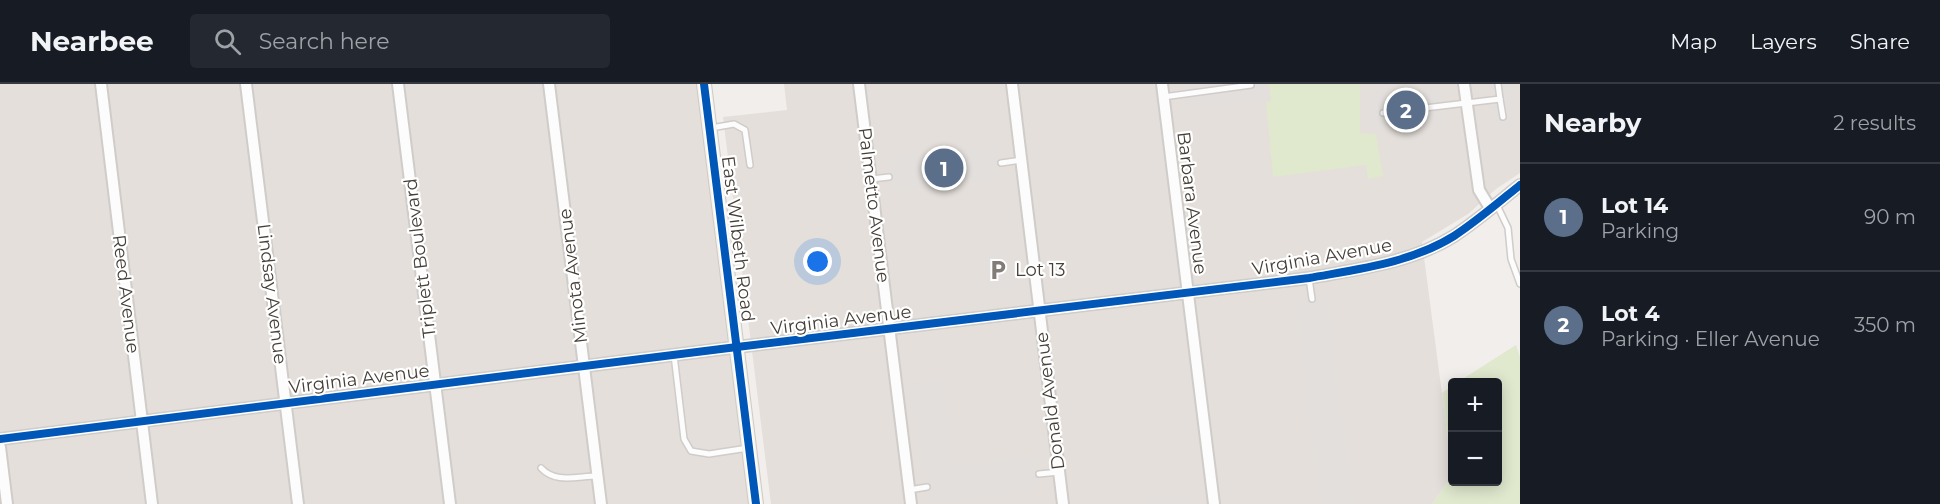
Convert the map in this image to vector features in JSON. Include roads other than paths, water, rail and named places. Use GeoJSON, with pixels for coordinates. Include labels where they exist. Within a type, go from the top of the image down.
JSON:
{"type":"FeatureCollection","features":[{"type":"Feature","properties":{"kind":"main road","name":"East Wilbeth Road"},"geometry":{"type":"LineString","coordinates":[[704,84],[756,504]]}},
{"type":"Feature","properties":{"kind":"street","name":"Reed Avenue"},"geometry":{"type":"LineString","coordinates":[[100,84],[152,504]]}},
{"type":"Feature","properties":{"kind":"street","name":"Lindsay Avenue"},"geometry":{"type":"LineString","coordinates":[[246,84],[298,504]]}},
{"type":"Feature","properties":{"kind":"street","name":"Triplett Boulevard"},"geometry":{"type":"LineString","coordinates":[[398,84],[450,504]]}},
{"type":"Feature","properties":{"kind":"street","name":"Minota Avenue"},"geometry":{"type":"LineString","coordinates":[[549,84],[601,504]]}},
{"type":"Feature","properties":{"kind":"street","name":"Palmetto Avenue"},"geometry":{"type":"LineString","coordinates":[[859,84],[911,504]]}},
{"type":"Feature","properties":{"kind":"street","name":"Donald Avenue"},"geometry":{"type":"LineString","coordinates":[[1012,84],[1063,504]]}},
{"type":"Feature","properties":{"kind":"street","name":"Barbara Avenue"},"geometry":{"type":"LineString","coordinates":[[1162,84],[1214,504]]}},
{"type":"Feature","properties":{"kind":"street"},"geometry":{"type":"LineString","coordinates":[[1464,84],[1479,190],[1493,206]]}},
{"type":"Feature","properties":{"kind":"street","name":"Virginia Avenue"},"geometry":{"type":"LineString","coordinates":[[0,439],[1309,278],[1410,257],[1455,235],[1520,185]]}},
{"type":"Feature","properties":{"kind":"street"},"geometry":{"type":"LineString","coordinates":[[0,447],[7,504]]}},
{"type":"Feature","properties":{"kind":"lane"},"geometry":{"type":"LineString","coordinates":[[1498,84],[1503,117]]}},
{"type":"Feature","properties":{"kind":"lane"},"geometry":{"type":"LineString","coordinates":[[1164,97],[1251,85]]}},
{"type":"Feature","properties":{"kind":"lane"},"geometry":{"type":"LineString","coordinates":[[1383,113],[1500,99]]}},
{"type":"Feature","properties":{"kind":"lane"},"geometry":{"type":"LineString","coordinates":[[710,128],[734,124],[745,130],[750,165]]}},
{"type":"Feature","properties":{"kind":"lane"},"geometry":{"type":"LineString","coordinates":[[1001,163],[1021,160]]}},
{"type":"Feature","properties":{"kind":"lane"},"geometry":{"type":"LineString","coordinates":[[871,179],[890,177]]}},
{"type":"Feature","properties":{"kind":"lane"},"geometry":{"type":"LineString","coordinates":[[1493,206],[1508,228],[1511,259],[1520,284]]}},
{"type":"Feature","properties":{"kind":"lane"},"geometry":{"type":"LineString","coordinates":[[1309,278],[1311,299]]}},
{"type":"Feature","properties":{"kind":"lane"},"geometry":{"type":"LineString","coordinates":[[674,356],[684,439],[691,451],[709,454],[749,448]]}},
{"type":"Feature","properties":{"kind":"lane"},"geometry":{"type":"LineString","coordinates":[[541,468],[549,476],[557,478],[598,476]]}},
{"type":"Feature","properties":{"kind":"lane"},"geometry":{"type":"LineString","coordinates":[[1039,474],[1059,471]]}},
{"type":"Feature","properties":{"kind":"lane"},"geometry":{"type":"LineString","coordinates":[[909,490],[927,487]]}},
{"type":"Feature","properties":{"kind":"place","name":"Lot 4"},"geometry":{"type":"Point","coordinates":[1406,110]}},
{"type":"Feature","properties":{"kind":"place","name":"Lot 14"},"geometry":{"type":"Point","coordinates":[944,168]}},
{"type":"Feature","properties":{"kind":"place","name":"Lot 13"},"geometry":{"type":"Point","coordinates":[998,270]}}]}
